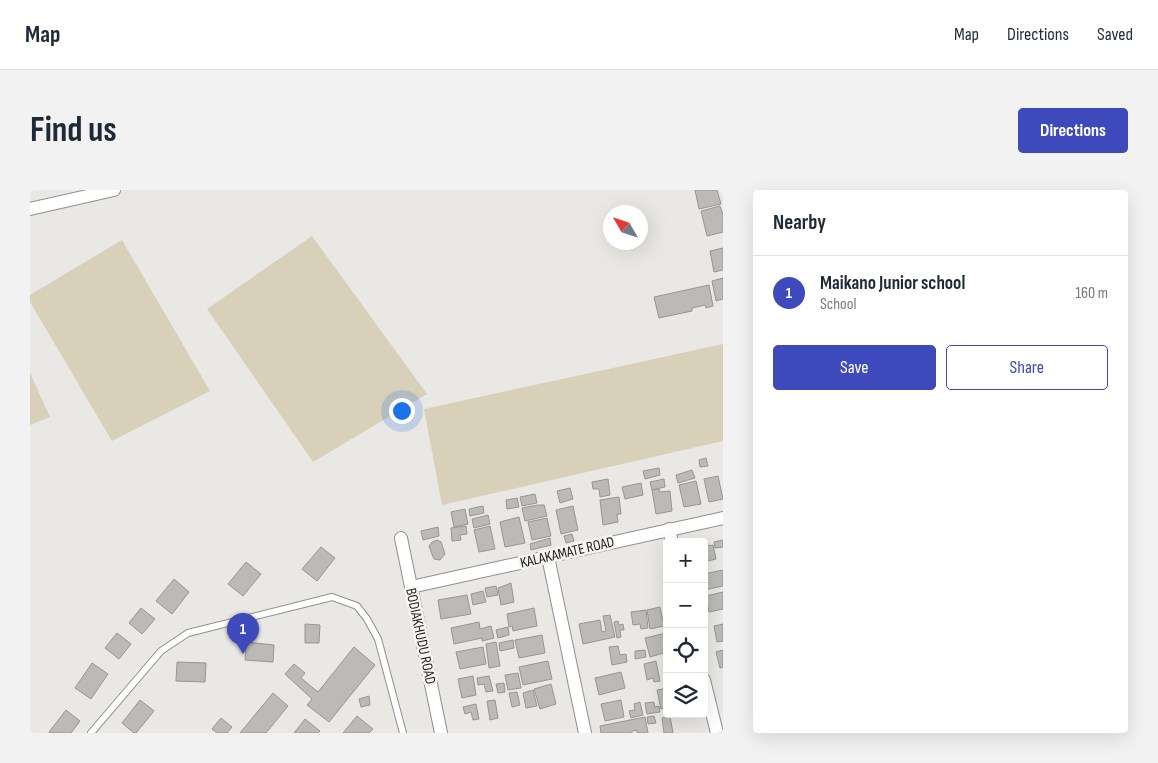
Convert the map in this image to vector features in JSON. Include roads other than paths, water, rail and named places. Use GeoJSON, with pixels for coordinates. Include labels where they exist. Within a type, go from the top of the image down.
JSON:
{"type":"FeatureCollection","features":[{"type":"Feature","properties":{"kind":"street"},"geometry":{"type":"LineString","coordinates":[[30,209],[66,195],[114,190]]}},
{"type":"Feature","properties":{"kind":"street","name":"KALAKAMATE ROAD"},"geometry":{"type":"LineString","coordinates":[[411,587],[548,557],[670,536],[723,518]]}},
{"type":"Feature","properties":{"kind":"street","name":"BODIAKHUDU ROAD"},"geometry":{"type":"LineString","coordinates":[[401,538],[442,733]]}},
{"type":"Feature","properties":{"kind":"street"},"geometry":{"type":"LineString","coordinates":[[548,557],[585,733]]}},
{"type":"Feature","properties":{"kind":"street"},"geometry":{"type":"LineString","coordinates":[[708,696],[717,733]]}},
{"type":"Feature","properties":{"kind":"lane"},"geometry":{"type":"LineString","coordinates":[[91,733],[161,651],[188,633],[332,597],[357,606],[378,639],[403,733]]}},
{"type":"Feature","properties":{"kind":"place","name":"Maikano Junior school"},"geometry":{"type":"Point","coordinates":[243,654]}}]}
